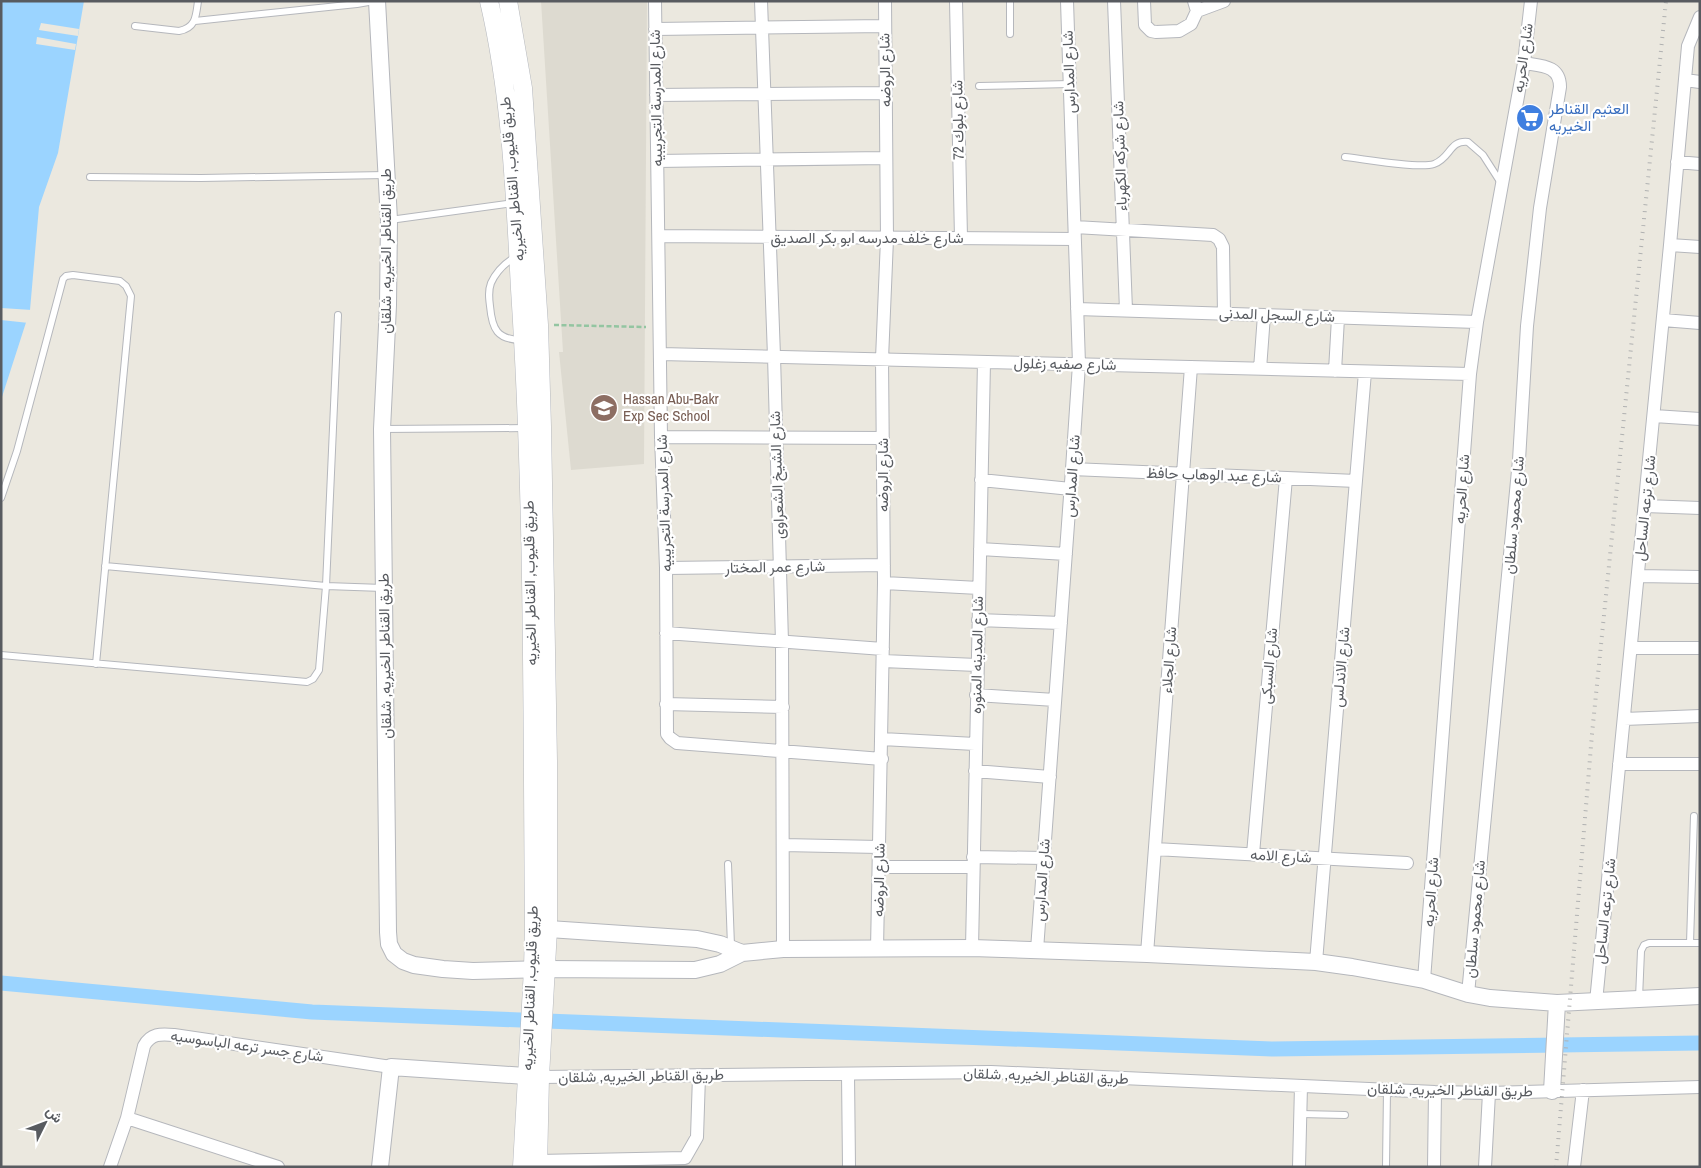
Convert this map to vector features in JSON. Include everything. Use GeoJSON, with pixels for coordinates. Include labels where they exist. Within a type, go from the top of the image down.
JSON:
{"type":"FeatureCollection","features":[{"type":"Feature","properties":{"kind":"main road","name":"طريق قليوب, القناطر الخيريه"},"geometry":{"type":"LineString","coordinates":[[489,1],[523,201],[534,335],[548,761],[533,1077],[533,1165]]}},
{"type":"Feature","properties":{"kind":"main road","name":"طريق قليوب, القناطر الخيريه"},"geometry":{"type":"LineString","coordinates":[[508,1],[523,88],[523,201],[518,255],[534,335],[528,428],[541,929]]}},
{"type":"Feature","properties":{"kind":"street","name":"طريق القناطر الخيريه, شلقان"},"geometry":{"type":"LineString","coordinates":[[376,1],[389,220],[388,305],[382,428],[389,944],[394,954],[403,961],[414,965],[539,978],[695,970],[720,964],[737,950]]}},
{"type":"Feature","properties":{"kind":"street","name":"شارع المدرسة التجريبيه"},"geometry":{"type":"LineString","coordinates":[[655,1],[660,354],[666,568],[667,734],[677,743],[882,759]]}},
{"type":"Feature","properties":{"kind":"street","name":"شارع الشيخ الشعراوى"},"geometry":{"type":"LineString","coordinates":[[761,1],[782,642],[782,949]]}},
{"type":"Feature","properties":{"kind":"street","name":"شارع الروضه"},"geometry":{"type":"LineString","coordinates":[[877,949],[884,583],[882,359],[887,239],[884,1]]}},
{"type":"Feature","properties":{"kind":"street","name":"شارع بلوك 72"},"geometry":{"type":"LineString","coordinates":[[956,1],[961,238]]}},
{"type":"Feature","properties":{"kind":"street","name":"شارع المدارس"},"geometry":{"type":"LineString","coordinates":[[1036,950],[1079,364],[1067,1]]}},
{"type":"Feature","properties":{"kind":"street","name":"شارع شركه الكهرباء"},"geometry":{"type":"LineString","coordinates":[[1114,1],[1126,310]]}},
{"type":"Feature","properties":{"kind":"street"},"geometry":{"type":"LineString","coordinates":[[1144,1],[1145,26],[1151,31],[1185,28],[1191,24],[1195,6],[1224,1]]}},
{"type":"Feature","properties":{"kind":"street","name":"شارع الحريه"},"geometry":{"type":"LineString","coordinates":[[1424,980],[1470,374],[1477,322],[1524,63],[1531,1]]}},
{"type":"Feature","properties":{"kind":"street","name":"شارع ترعه الساحل"},"geometry":{"type":"LineString","coordinates":[[1596,1002],[1654,416],[1688,46],[1700,17]]}},
{"type":"Feature","properties":{"kind":"street"},"geometry":{"type":"LineString","coordinates":[[655,29],[885,26]]}},
{"type":"Feature","properties":{"kind":"street","name":"شارع محمود سلطان"},"geometry":{"type":"LineString","coordinates":[[1468,994],[1519,460],[1527,326],[1540,208],[1560,87],[1560,80],[1552,69],[1524,63]]}},
{"type":"Feature","properties":{"kind":"street"},"geometry":{"type":"LineString","coordinates":[[1685,80],[1700,82]]}},
{"type":"Feature","properties":{"kind":"street"},"geometry":{"type":"LineString","coordinates":[[656,95],[885,93]]}},
{"type":"Feature","properties":{"kind":"street"},"geometry":{"type":"LineString","coordinates":[[657,161],[886,158]]}},
{"type":"Feature","properties":{"kind":"street"},"geometry":{"type":"LineString","coordinates":[[1677,162],[1700,164]]}},
{"type":"Feature","properties":{"kind":"street","name":"شارع خلف مدرسه ابو بكر الصديق"},"geometry":{"type":"LineString","coordinates":[[659,236],[961,238],[1123,229],[1213,235],[1219,239],[1223,247],[1224,314]]}},
{"type":"Feature","properties":{"kind":"street"},"geometry":{"type":"LineString","coordinates":[[1670,245],[1700,247]]}},
{"type":"Feature","properties":{"kind":"street","name":"شارع السجل المدنى"},"geometry":{"type":"LineString","coordinates":[[1077,309],[1477,322]]}},
{"type":"Feature","properties":{"kind":"street"},"geometry":{"type":"LineString","coordinates":[[1260,369],[1264,315]]}},
{"type":"Feature","properties":{"kind":"street"},"geometry":{"type":"LineString","coordinates":[[1334,371],[1338,318]]}},
{"type":"Feature","properties":{"kind":"street"},"geometry":{"type":"LineString","coordinates":[[1663,320],[1700,323]]}},
{"type":"Feature","properties":{"kind":"street","name":"شارع صفيه زغلول"},"geometry":{"type":"LineString","coordinates":[[660,354],[1470,374]]}},
{"type":"Feature","properties":{"kind":"street","name":"شارع المدينه المنوره"},"geometry":{"type":"LineString","coordinates":[[972,948],[984,362]]}},
{"type":"Feature","properties":{"kind":"street","name":"شارع الجلاء"},"geometry":{"type":"LineString","coordinates":[[1147,954],[1191,367]]}},
{"type":"Feature","properties":{"kind":"street","name":"شارع الاندلس"},"geometry":{"type":"LineString","coordinates":[[1316,962],[1365,372]]}},
{"type":"Feature","properties":{"kind":"street"},"geometry":{"type":"LineString","coordinates":[[1654,416],[1700,419]]}},
{"type":"Feature","properties":{"kind":"street"},"geometry":{"type":"LineString","coordinates":[[662,437],[883,438]]}},
{"type":"Feature","properties":{"kind":"street","name":"شارع عبد الوهاب حافظ"},"geometry":{"type":"LineString","coordinates":[[1072,469],[1356,481]]}},
{"type":"Feature","properties":{"kind":"street","name":"شارع السبكى"},"geometry":{"type":"LineString","coordinates":[[1253,854],[1286,478]]}},
{"type":"Feature","properties":{"kind":"street"},"geometry":{"type":"LineString","coordinates":[[981,480],[1071,489]]}},
{"type":"Feature","properties":{"kind":"street"},"geometry":{"type":"LineString","coordinates":[[1645,506],[1700,508]]}},
{"type":"Feature","properties":{"kind":"street"},"geometry":{"type":"LineString","coordinates":[[980,549],[1066,554]]}},
{"type":"Feature","properties":{"kind":"street","name":"شارع عمر المختار"},"geometry":{"type":"LineString","coordinates":[[666,568],[884,565]]}},
{"type":"Feature","properties":{"kind":"street"},"geometry":{"type":"LineString","coordinates":[[1638,576],[1700,577]]}},
{"type":"Feature","properties":{"kind":"street"},"geometry":{"type":"LineString","coordinates":[[884,583],[979,588]]}},
{"type":"Feature","properties":{"kind":"street"},"geometry":{"type":"LineString","coordinates":[[978,620],[1061,623]]}},
{"type":"Feature","properties":{"kind":"street"},"geometry":{"type":"LineString","coordinates":[[666,633],[782,642],[977,665]]}},
{"type":"Feature","properties":{"kind":"street"},"geometry":{"type":"LineString","coordinates":[[1631,648],[1700,648]]}},
{"type":"Feature","properties":{"kind":"street"},"geometry":{"type":"LineString","coordinates":[[976,694],[1055,700]]}},
{"type":"Feature","properties":{"kind":"street"},"geometry":{"type":"LineString","coordinates":[[666,704],[783,707]]}},
{"type":"Feature","properties":{"kind":"street"},"geometry":{"type":"LineString","coordinates":[[1624,719],[1700,716]]}},
{"type":"Feature","properties":{"kind":"street"},"geometry":{"type":"LineString","coordinates":[[882,739],[975,744]]}},
{"type":"Feature","properties":{"kind":"street"},"geometry":{"type":"LineString","coordinates":[[1619,764],[1700,764]]}},
{"type":"Feature","properties":{"kind":"street"},"geometry":{"type":"LineString","coordinates":[[975,772],[1050,777]]}},
{"type":"Feature","properties":{"kind":"street"},"geometry":{"type":"LineString","coordinates":[[783,845],[879,846]]}},
{"type":"Feature","properties":{"kind":"street","name":"شارع الامه"},"geometry":{"type":"LineString","coordinates":[[1154,849],[1408,863]]}},
{"type":"Feature","properties":{"kind":"street"},"geometry":{"type":"LineString","coordinates":[[879,866],[1044,858]]}},
{"type":"Feature","properties":{"kind":"street","name":"طريق القناطر الخيريه, شلقان"},"geometry":{"type":"LineString","coordinates":[[541,929],[697,940],[737,950],[972,948],[1316,962],[1388,972],[1424,980],[1468,994],[1557,1010],[1596,1002],[1700,996]]}},
{"type":"Feature","properties":{"kind":"street"},"geometry":{"type":"LineString","coordinates":[[1552,1091],[1557,1010]]}},
{"type":"Feature","properties":{"kind":"street","name":"شارع جسر ترعه الباسوسيه"},"geometry":{"type":"LineString","coordinates":[[110,1167],[127,1118],[144,1046],[148,1039],[154,1035],[174,1035],[391,1067]]}},
{"type":"Feature","properties":{"kind":"street","name":"طريق القناطر الخيريه, شلقان"},"geometry":{"type":"LineString","coordinates":[[391,1067],[533,1077],[991,1072],[1489,1093],[1700,1086]]}},
{"type":"Feature","properties":{"kind":"street"},"geometry":{"type":"LineString","coordinates":[[380,1167],[391,1067]]}},
{"type":"Feature","properties":{"kind":"street"},"geometry":{"type":"LineString","coordinates":[[848,1074],[849,1167]]}},
{"type":"Feature","properties":{"kind":"street"},"geometry":{"type":"LineString","coordinates":[[533,1165],[685,1158],[697,1137],[699,1076]]}},
{"type":"Feature","properties":{"kind":"street"},"geometry":{"type":"LineString","coordinates":[[1299,1167],[1301,1086]]}},
{"type":"Feature","properties":{"kind":"street"},"geometry":{"type":"LineString","coordinates":[[1574,1167],[1583,1090]]}},
{"type":"Feature","properties":{"kind":"street"},"geometry":{"type":"LineString","coordinates":[[1434,1167],[1435,1092]]}},
{"type":"Feature","properties":{"kind":"street"},"geometry":{"type":"LineString","coordinates":[[1485,1167],[1489,1093]]}},
{"type":"Feature","properties":{"kind":"street"},"geometry":{"type":"LineString","coordinates":[[127,1118],[278,1167]]}},
{"type":"Feature","properties":{"kind":"lane"},"geometry":{"type":"LineString","coordinates":[[135,26],[179,31],[186,30],[195,21],[198,1]]}},
{"type":"Feature","properties":{"kind":"lane"},"geometry":{"type":"LineString","coordinates":[[195,21],[376,1]]}},
{"type":"Feature","properties":{"kind":"lane"},"geometry":{"type":"LineString","coordinates":[[1010,1],[1010,34]]}},
{"type":"Feature","properties":{"kind":"lane"},"geometry":{"type":"LineString","coordinates":[[979,86],[1070,84]]}},
{"type":"Feature","properties":{"kind":"lane"},"geometry":{"type":"LineString","coordinates":[[1345,157],[1429,165],[1444,158],[1458,142],[1468,142],[1483,155],[1502,184]]}},
{"type":"Feature","properties":{"kind":"lane"},"geometry":{"type":"LineString","coordinates":[[90,177],[201,178],[387,175]]}},
{"type":"Feature","properties":{"kind":"lane"},"geometry":{"type":"LineString","coordinates":[[389,220],[523,201]]}},
{"type":"Feature","properties":{"kind":"lane"},"geometry":{"type":"LineString","coordinates":[[518,255],[498,271],[492,282],[488,293],[492,323],[497,333],[506,339],[534,335]]}},
{"type":"Feature","properties":{"kind":"lane"},"geometry":{"type":"LineString","coordinates":[[1,498],[16,451],[63,279],[66,276],[73,275],[120,281],[126,286],[131,296],[96,664]]}},
{"type":"Feature","properties":{"kind":"lane"},"geometry":{"type":"LineString","coordinates":[[1,655],[310,681],[316,677],[319,670],[326,586],[338,316]]}},
{"type":"Feature","properties":{"kind":"lane"},"geometry":{"type":"LineString","coordinates":[[382,428],[528,428]]}},
{"type":"Feature","properties":{"kind":"lane"},"geometry":{"type":"LineString","coordinates":[[105,566],[326,586],[384,588]]}},
{"type":"Feature","properties":{"kind":"lane"},"geometry":{"type":"LineString","coordinates":[[1690,943],[1694,816]]}},
{"type":"Feature","properties":{"kind":"lane"},"geometry":{"type":"LineString","coordinates":[[728,864],[737,950]]}},
{"type":"Feature","properties":{"kind":"lane"},"geometry":{"type":"LineString","coordinates":[[1639,999],[1641,951],[1644,945],[1649,943],[1700,943]]}},
{"type":"Feature","properties":{"kind":"lane"},"geometry":{"type":"LineString","coordinates":[[1386,1167],[1387,1090]]}},
{"type":"Feature","properties":{"kind":"lane"},"geometry":{"type":"LineString","coordinates":[[1301,1114],[1346,1115]]}},
{"type":"Feature","properties":{"kind":"path"},"geometry":{"type":"LineString","coordinates":[[534,335],[660,327]]}},
{"type":"Feature","properties":{"kind":"shaded area"},"geometry":{"type":"Polygon","coordinates":[[[541,1],[647,1],[644,464],[571,470],[559,352],[563,352],[541,1]]]}},
{"type":"Feature","properties":{"kind":"water"},"geometry":{"type":"Polygon","coordinates":[[[1,1],[84,1],[58,153],[39,207],[30,310],[1,400],[1,1]]]}},
{"type":"Feature","properties":{"kind":"pier"},"geometry":{"type":"Polygon","coordinates":[[[41,23],[79,29],[78,36],[39,30],[41,23]]]}},
{"type":"Feature","properties":{"kind":"pier"},"geometry":{"type":"Polygon","coordinates":[[[37,37],[76,44],[75,50],[36,44],[37,37]]]}},
{"type":"Feature","properties":{"kind":"pier"},"geometry":{"type":"Polygon","coordinates":[[[1,308],[32,310],[29,323],[1,320],[1,308]]]}},
{"type":"Feature","properties":{"kind":"waterway"},"geometry":{"type":"LineString","coordinates":[[1,983],[312,1012],[1273,1049],[1700,1043]]}},
{"type":"Feature","properties":{"kind":"railway"},"geometry":{"type":"LineString","coordinates":[[1556,1167],[1592,734],[1666,1]]}},
{"type":"Feature","properties":{"kind":"place","name":"العثيم القناطر الخيريه"},"geometry":{"type":"Point","coordinates":[1530,118]}},
{"type":"Feature","properties":{"kind":"place","name":"Hassan Abu-Bakr Exp Sec School"},"geometry":{"type":"Point","coordinates":[604,408]}}]}
